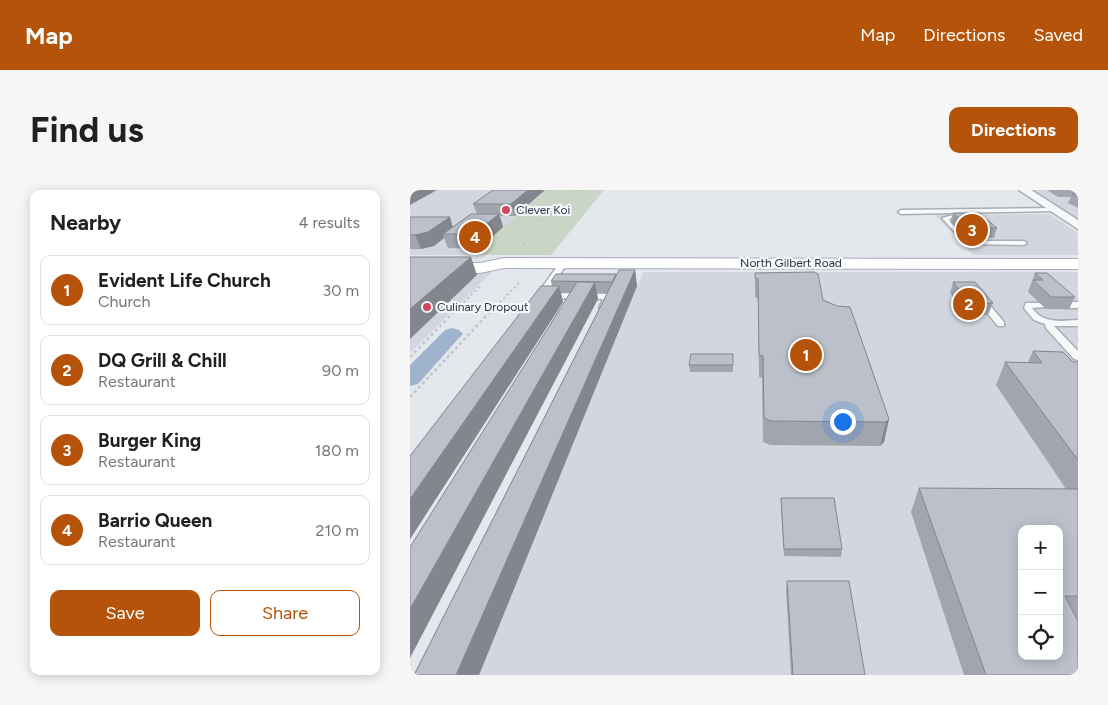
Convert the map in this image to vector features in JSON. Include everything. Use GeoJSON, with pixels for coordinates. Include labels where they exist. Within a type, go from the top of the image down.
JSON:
{"type":"FeatureCollection","features":[{"type":"Feature","properties":{"kind":"main road","name":"North Gilbert Road"},"geometry":{"type":"LineString","coordinates":[[410,259],[491,258],[504,264]]}},
{"type":"Feature","properties":{"kind":"main road","name":"North Gilbert Road"},"geometry":{"type":"LineString","coordinates":[[410,268],[480,268],[504,264],[564,263],[1078,264]]}},
{"type":"Feature","properties":{"kind":"street"},"geometry":{"type":"LineString","coordinates":[[1024,190],[1078,225]]}},
{"type":"Feature","properties":{"kind":"lane"},"geometry":{"type":"LineString","coordinates":[[901,212],[1054,210]]}},
{"type":"Feature","properties":{"kind":"lane"},"geometry":{"type":"LineString","coordinates":[[992,217],[945,218],[965,240],[972,243],[1024,243]]}},
{"type":"Feature","properties":{"kind":"lane"},"geometry":{"type":"LineString","coordinates":[[530,309],[564,263]]}},
{"type":"Feature","properties":{"kind":"lane"},"geometry":{"type":"LineString","coordinates":[[974,292],[1001,324]]}},
{"type":"Feature","properties":{"kind":"lane"},"geometry":{"type":"LineString","coordinates":[[540,296],[609,296],[596,323]]}},
{"type":"Feature","properties":{"kind":"lane"},"geometry":{"type":"LineString","coordinates":[[563,313],[574,296]]}},
{"type":"Feature","properties":{"kind":"lane"},"geometry":{"type":"LineString","coordinates":[[1042,305],[1029,305],[1028,308],[1031,315],[1045,324],[1078,357]]}},
{"type":"Feature","properties":{"kind":"lane"},"geometry":{"type":"LineString","coordinates":[[1065,305],[1078,305]]}},
{"type":"Feature","properties":{"kind":"lane"},"geometry":{"type":"LineString","coordinates":[[1045,324],[1078,323]]}},
{"type":"Feature","properties":{"kind":"lane"},"geometry":{"type":"LineString","coordinates":[[1045,324],[1078,328]]}},
{"type":"Feature","properties":{"kind":"path"},"geometry":{"type":"LineString","coordinates":[[522,246],[538,230],[535,226],[537,221],[555,214],[577,190]]}},
{"type":"Feature","properties":{"kind":"path"},"geometry":{"type":"LineString","coordinates":[[410,397],[452,350],[525,278]]}},
{"type":"Feature","properties":{"kind":"path"},"geometry":{"type":"LineString","coordinates":[[410,356],[482,285]]}},
{"type":"Feature","properties":{"kind":"shaded area"},"geometry":{"type":"Polygon","coordinates":[[[410,190],[547,190],[471,255],[410,255],[410,190]]]}},
{"type":"Feature","properties":{"kind":"shaded area"},"geometry":{"type":"Polygon","coordinates":[[[1032,190],[1078,190],[1078,218],[1076,217],[1032,190]]]}},
{"type":"Feature","properties":{"kind":"shaded area"},"geometry":{"type":"Polygon","coordinates":[[[1050,214],[1078,233],[1078,255],[973,255],[935,215],[1050,214]]]}},
{"type":"Feature","properties":{"kind":"shaded area","name":"Culinary Dropout"},"geometry":{"type":"Polygon","coordinates":[[[410,272],[492,272],[410,353],[410,272]]]}},
{"type":"Feature","properties":{"kind":"shaded area"},"geometry":{"type":"Polygon","coordinates":[[[643,272],[1078,272],[1078,675],[478,675],[643,272]]]}},
{"type":"Feature","properties":{"kind":"green space"},"geometry":{"type":"Polygon","coordinates":[[[547,190],[604,190],[551,255],[471,255],[547,190]]]}},
{"type":"Feature","properties":{"kind":"building"},"geometry":{"type":"Polygon","coordinates":[[[493,190],[528,190],[511,204],[473,204],[493,190]]]}},
{"type":"Feature","properties":{"kind":"building"},"geometry":{"type":"Polygon","coordinates":[[[953,213],[979,213],[997,228],[969,228],[953,213]]]}},
{"type":"Feature","properties":{"kind":"building"},"geometry":{"type":"Polygon","coordinates":[[[471,214],[499,214],[474,234],[443,234],[471,214]]]}},
{"type":"Feature","properties":{"kind":"building"},"geometry":{"type":"Polygon","coordinates":[[[410,217],[450,217],[428,232],[410,235],[410,217]]]}},
{"type":"Feature","properties":{"kind":"building"},"geometry":{"type":"Polygon","coordinates":[[[410,257],[471,257],[410,309],[410,257]]]}},
{"type":"Feature","properties":{"kind":"building"},"geometry":{"type":"Polygon","coordinates":[[[619,270],[635,270],[456,675],[414,675],[619,270]]]}},
{"type":"Feature","properties":{"kind":"building"},"geometry":{"type":"Polygon","coordinates":[[[814,272],[818,274],[823,300],[837,306],[850,307],[889,419],[886,422],[771,421],[764,418],[763,356],[759,355],[758,279],[755,278],[755,273],[814,272]]]}},
{"type":"Feature","properties":{"kind":"building"},"geometry":{"type":"Polygon","coordinates":[[[1035,273],[1047,273],[1075,297],[1051,297],[1033,280],[1043,280],[1035,273]]]}},
{"type":"Feature","properties":{"kind":"building"},"geometry":{"type":"Polygon","coordinates":[[[556,274],[616,274],[612,282],[551,281],[556,274]]]}},
{"type":"Feature","properties":{"kind":"building"},"geometry":{"type":"Polygon","coordinates":[[[577,282],[595,282],[410,609],[410,547],[577,282]]]}},
{"type":"Feature","properties":{"kind":"building"},"geometry":{"type":"Polygon","coordinates":[[[953,282],[975,282],[993,303],[969,303],[953,282]]]}},
{"type":"Feature","properties":{"kind":"building"},"geometry":{"type":"Polygon","coordinates":[[[541,286],[559,286],[410,499],[410,456],[541,286]]]}},
{"type":"Feature","properties":{"kind":"building"},"geometry":{"type":"Polygon","coordinates":[[[1033,351],[1063,352],[1073,362],[1078,362],[1078,460],[1005,362],[1042,363],[1033,351]]]}},
{"type":"Feature","properties":{"kind":"building"},"geometry":{"type":"Polygon","coordinates":[[[691,354],[733,354],[733,365],[689,365],[691,354]]]}},
{"type":"Feature","properties":{"kind":"building"},"geometry":{"type":"Polygon","coordinates":[[[919,488],[1078,489],[1078,596],[1065,596],[1078,621],[1078,675],[986,675],[919,488]]]}},
{"type":"Feature","properties":{"kind":"building"},"geometry":{"type":"Polygon","coordinates":[[[781,498],[834,498],[842,549],[784,549],[781,498]]]}},
{"type":"Feature","properties":{"kind":"building"},"geometry":{"type":"Polygon","coordinates":[[[787,581],[849,581],[865,675],[793,675],[787,581]]]}},
{"type":"Feature","properties":{"kind":"waterway"},"geometry":{"type":"LineString","coordinates":[[410,379],[452,334]]}},
{"type":"Feature","properties":{"kind":"place","name":"Clever Koi"},"geometry":{"type":"Point","coordinates":[506,210]}},
{"type":"Feature","properties":{"kind":"place","name":"Burger King"},"geometry":{"type":"Point","coordinates":[972,230]}},
{"type":"Feature","properties":{"kind":"place","name":"Barrio Queen"},"geometry":{"type":"Point","coordinates":[475,237]}},
{"type":"Feature","properties":{"kind":"place","name":"DQ Grill & Chill"},"geometry":{"type":"Point","coordinates":[969,304]}},
{"type":"Feature","properties":{"kind":"place","name":"Culinary Dropout"},"geometry":{"type":"Point","coordinates":[427,307]}},
{"type":"Feature","properties":{"kind":"place","name":"Evident Life Church"},"geometry":{"type":"Point","coordinates":[806,355]}}]}
